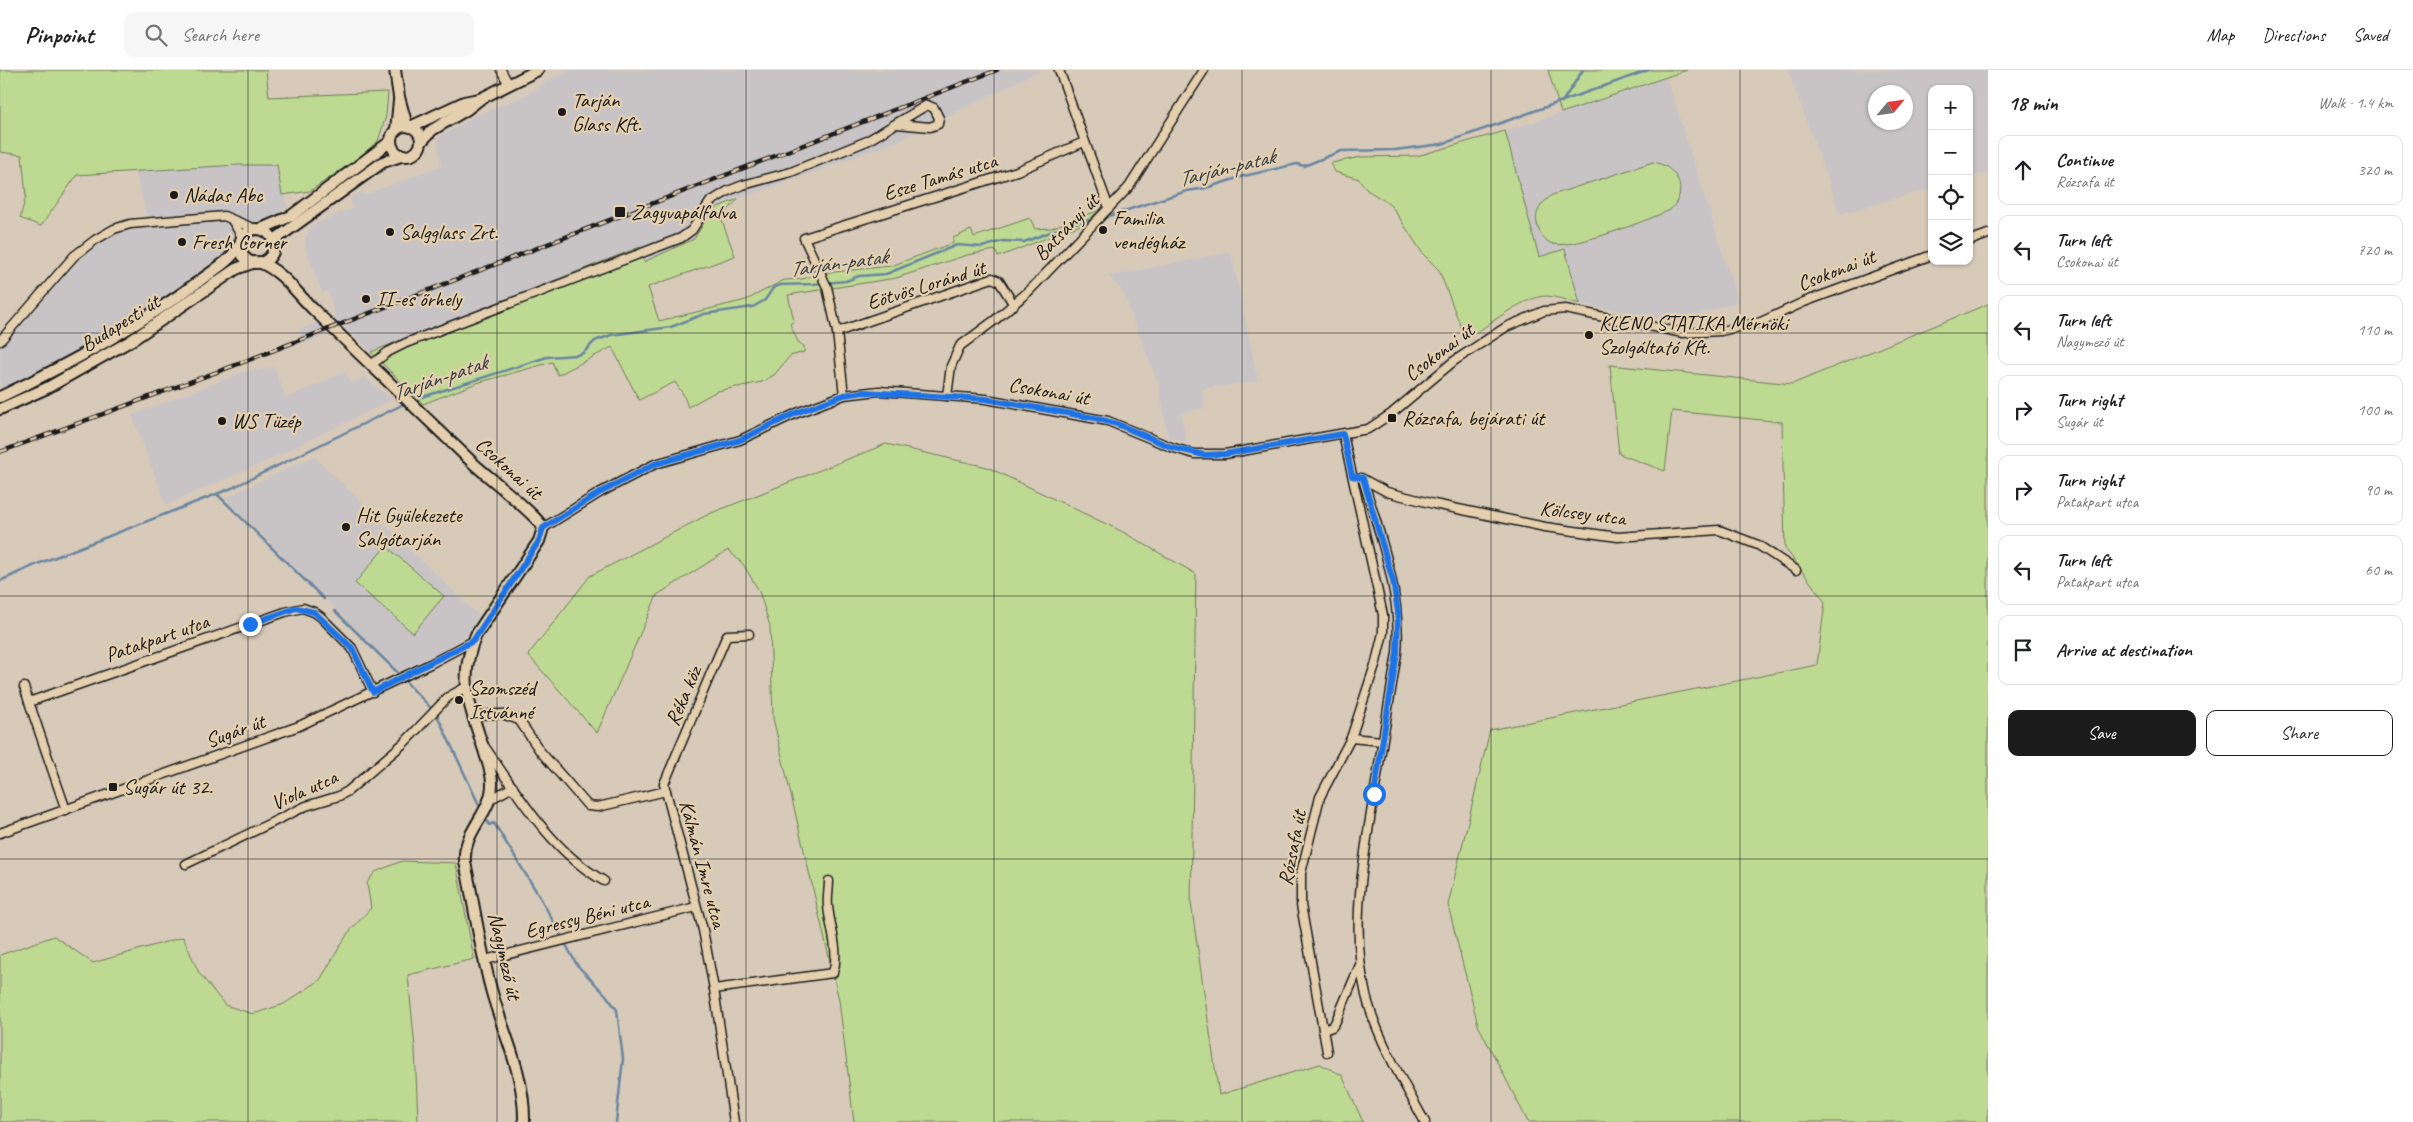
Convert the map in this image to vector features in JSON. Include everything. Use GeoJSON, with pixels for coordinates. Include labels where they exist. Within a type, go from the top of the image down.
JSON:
{"type":"FeatureCollection","features":[{"type":"Feature","properties":{"kind":"main road"},"geometry":{"type":"LineString","coordinates":[[288,281],[273,268],[243,255],[241,241],[248,232],[290,216],[392,141],[396,130],[399,98],[396,70]]}},
{"type":"Feature","properties":{"kind":"main road"},"geometry":{"type":"LineString","coordinates":[[273,241],[383,162],[416,151],[432,130],[466,110],[480,99],[538,70]]}},
{"type":"Feature","properties":{"kind":"main road"},"geometry":{"type":"LineString","coordinates":[[399,98],[409,126],[419,134],[421,142]]}},
{"type":"Feature","properties":{"kind":"main road"},"geometry":{"type":"LineString","coordinates":[[396,130],[464,102],[480,99]]}},
{"type":"Feature","properties":{"kind":"main road"},"geometry":{"type":"LineString","coordinates":[[392,141],[395,150],[404,155]]}},
{"type":"Feature","properties":{"kind":"main road"},"geometry":{"type":"LineString","coordinates":[[257,262],[267,260],[272,253],[273,241],[270,235],[258,229]]}},
{"type":"Feature","properties":{"kind":"main road","name":"Budapesti út"},"geometry":{"type":"LineString","coordinates":[[0,397],[59,368],[126,330],[227,261],[241,241]]}},
{"type":"Feature","properties":{"kind":"main road"},"geometry":{"type":"LineString","coordinates":[[272,253],[288,281]]}},
{"type":"Feature","properties":{"kind":"main road","name":"Budapesti út"},"geometry":{"type":"LineString","coordinates":[[0,409],[89,365],[132,340],[236,269],[257,262]]}},
{"type":"Feature","properties":{"kind":"main road","name":"Csokonai út"},"geometry":{"type":"LineString","coordinates":[[288,281],[314,310],[403,397],[537,519],[543,528]]}},
{"type":"Feature","properties":{"kind":"main road","name":"Nagymező út"},"geometry":{"type":"LineString","coordinates":[[524,1122],[524,1098],[521,1077],[491,988],[464,853],[469,836],[489,800],[492,779],[466,687],[466,662],[473,641],[539,541],[543,528]]}},
{"type":"Feature","properties":{"kind":"street"},"geometry":{"type":"LineString","coordinates":[[501,70],[509,85]]}},
{"type":"Feature","properties":{"kind":"street"},"geometry":{"type":"LineString","coordinates":[[1059,70],[1109,208]]}},
{"type":"Feature","properties":{"kind":"street","name":"Batsányi út"},"geometry":{"type":"LineString","coordinates":[[947,396],[950,366],[960,346],[1014,305],[1103,215],[1140,170],[1204,70]]}},
{"type":"Feature","properties":{"kind":"street"},"geometry":{"type":"LineString","coordinates":[[370,365],[388,352],[406,343],[687,235],[710,202],[728,191],[791,172],[867,140],[928,105],[934,108],[940,118],[938,124],[930,127],[897,124]]}},
{"type":"Feature","properties":{"kind":"street","name":"Esze Tamás utca"},"geometry":{"type":"LineString","coordinates":[[837,332],[826,283],[804,238],[1017,171],[1084,142]]}},
{"type":"Feature","properties":{"kind":"street"},"geometry":{"type":"LineString","coordinates":[[0,341],[74,256],[114,228],[165,220],[224,216],[258,229]]}},
{"type":"Feature","properties":{"kind":"street"},"geometry":{"type":"LineString","coordinates":[[231,218],[241,241]]}},
{"type":"Feature","properties":{"kind":"street"},"geometry":{"type":"LineString","coordinates":[[1973,240],[1988,234]]}},
{"type":"Feature","properties":{"kind":"street","name":"Csokonai út"},"geometry":{"type":"LineString","coordinates":[[543,528],[601,492],[648,467],[740,440],[796,413],[844,395],[879,391],[986,399],[1095,418],[1117,424],[1171,447],[1204,455],[1225,454],[1368,428],[1381,421],[1454,362],[1506,327],[1544,311],[1565,309],[1683,333],[1727,330],[1761,322],[1804,302],[1928,256]]}},
{"type":"Feature","properties":{"kind":"street","name":"Eötvös Loránd út"},"geometry":{"type":"LineString","coordinates":[[837,332],[992,278],[999,281],[1014,305]]}},
{"type":"Feature","properties":{"kind":"street"},"geometry":{"type":"LineString","coordinates":[[837,332],[844,395]]}},
{"type":"Feature","properties":{"kind":"street","name":"Rózsafa út"},"geometry":{"type":"LineString","coordinates":[[1327,1052],[1299,888],[1301,873],[1320,797],[1351,738],[1376,662],[1383,633],[1383,615],[1343,434]]}},
{"type":"Feature","properties":{"kind":"street"},"geometry":{"type":"LineString","coordinates":[[1352,476],[1363,478],[1393,581],[1398,612],[1397,653],[1360,876],[1357,914],[1360,965],[1370,1008],[1398,1072],[1425,1122]]}},
{"type":"Feature","properties":{"kind":"street","name":"Kölcsey utca"},"geometry":{"type":"LineString","coordinates":[[1363,478],[1387,492],[1434,504],[1545,527],[1591,534],[1636,537],[1719,530],[1758,545],[1796,570]]}},
{"type":"Feature","properties":{"kind":"street","name":"Patakpart utca"},"geometry":{"type":"LineString","coordinates":[[29,702],[276,615],[303,608],[314,612],[348,643],[373,692]]}},
{"type":"Feature","properties":{"kind":"street","name":"Réka köz"},"geometry":{"type":"LineString","coordinates":[[666,791],[664,784],[727,635],[749,634]]}},
{"type":"Feature","properties":{"kind":"street","name":"Sugár út"},"geometry":{"type":"LineString","coordinates":[[0,833],[299,726],[410,674],[473,641]]}},
{"type":"Feature","properties":{"kind":"street"},"geometry":{"type":"LineString","coordinates":[[24,687],[66,810]]}},
{"type":"Feature","properties":{"kind":"street","name":"Viola utca"},"geometry":{"type":"LineString","coordinates":[[186,864],[306,806],[339,796],[348,791],[404,743],[448,697],[466,687]]}},
{"type":"Feature","properties":{"kind":"street","name":"Kálmán Imre utca"},"geometry":{"type":"LineString","coordinates":[[473,715],[502,714],[519,720],[540,751],[588,806],[598,807],[666,791],[696,906],[714,989],[734,1122]]}},
{"type":"Feature","properties":{"kind":"street"},"geometry":{"type":"LineString","coordinates":[[1351,738],[1382,741]]}},
{"type":"Feature","properties":{"kind":"street","name":"Nagymező út"},"geometry":{"type":"LineString","coordinates":[[481,741],[530,811],[567,854],[587,871],[604,881]]}},
{"type":"Feature","properties":{"kind":"street"},"geometry":{"type":"LineString","coordinates":[[489,800],[513,787]]}},
{"type":"Feature","properties":{"kind":"street"},"geometry":{"type":"LineString","coordinates":[[714,989],[833,973],[836,965],[836,942],[828,905],[829,881]]}},
{"type":"Feature","properties":{"kind":"street","name":"Egressy Béni utca"},"geometry":{"type":"LineString","coordinates":[[485,960],[696,906]]}},
{"type":"Feature","properties":{"kind":"street"},"geometry":{"type":"LineString","coordinates":[[1323,1030],[1332,1027],[1336,1023],[1360,965]]}},
{"type":"Feature","properties":{"kind":"shaded area"},"geometry":{"type":"Polygon","coordinates":[[[570,70],[1041,70],[898,141],[718,207],[705,221],[694,239],[643,262],[639,247],[371,352],[346,328],[304,343],[299,330],[335,315],[328,291],[322,293],[305,248],[305,239],[311,225],[353,208],[349,197],[363,192],[364,195],[441,166],[437,138],[475,116],[526,95],[550,79],[570,70]]]}},
{"type":"Feature","properties":{"kind":"shaded area"},"geometry":{"type":"Polygon","coordinates":[[[1788,70],[1988,70],[1988,172],[1973,176],[1973,85],[1928,85],[1928,189],[1840,214],[1788,70]]]}},
{"type":"Feature","properties":{"kind":"shaded area"},"geometry":{"type":"Polygon","coordinates":[[[1667,78],[1738,301],[1683,320],[1670,320],[1580,304],[1565,249],[1539,257],[1505,131],[1667,78]]]}},
{"type":"Feature","properties":{"kind":"shaded area"},"geometry":{"type":"Polygon","coordinates":[[[237,165],[277,165],[282,195],[285,194],[287,207],[265,222],[253,221],[233,236],[230,248],[224,256],[122,326],[37,373],[0,390],[0,347],[75,258],[86,248],[117,231],[149,225],[135,171],[237,165]]]}},
{"type":"Feature","properties":{"kind":"shaded area"},"geometry":{"type":"Polygon","coordinates":[[[1231,252],[1258,381],[1202,389],[1204,408],[1181,413],[1187,442],[1168,438],[1159,386],[1122,291],[1109,276],[1231,252]]]}},
{"type":"Feature","properties":{"kind":"shaded area"},"geometry":{"type":"Polygon","coordinates":[[[274,367],[286,398],[345,372],[352,383],[364,376],[379,390],[393,399],[269,460],[166,505],[132,415],[243,372],[274,367]]]}},
{"type":"Feature","properties":{"kind":"shaded area"},"geometry":{"type":"Polygon","coordinates":[[[314,456],[479,616],[468,635],[429,658],[398,671],[225,498],[314,456]]]}},
{"type":"Feature","properties":{"kind":"green space"},"geometry":{"type":"Polygon","coordinates":[[[0,70],[266,70],[269,97],[388,92],[386,116],[378,141],[357,159],[310,191],[282,195],[277,165],[237,165],[77,175],[41,226],[20,218],[26,196],[22,155],[0,152],[0,70]]]}},
{"type":"Feature","properties":{"kind":"green space"},"geometry":{"type":"Polygon","coordinates":[[[1548,70],[1687,70],[1561,113],[1548,70]]]}},
{"type":"Feature","properties":{"kind":"green space"},"geometry":{"type":"Polygon","coordinates":[[[1505,131],[1539,257],[1565,249],[1580,304],[1560,298],[1537,297],[1516,306],[1466,340],[1439,270],[1423,254],[1393,208],[1367,190],[1359,179],[1335,172],[1331,163],[1361,157],[1417,156],[1505,131]]]}},
{"type":"Feature","properties":{"kind":"green space"},"geometry":{"type":"Polygon","coordinates":[[[1653,162],[1669,169],[1678,180],[1679,195],[1676,203],[1670,210],[1611,233],[1577,242],[1553,244],[1547,241],[1540,232],[1536,219],[1538,211],[1552,195],[1653,162]]]}},
{"type":"Feature","properties":{"kind":"green space"},"geometry":{"type":"Polygon","coordinates":[[[738,199],[721,218],[735,256],[648,287],[659,321],[746,300],[784,280],[803,279],[816,274],[891,266],[953,243],[953,238],[971,230],[974,237],[1030,218],[1035,229],[1051,228],[1100,210],[1083,224],[998,257],[995,250],[967,255],[896,278],[788,295],[794,321],[790,324],[798,342],[804,346],[804,352],[790,356],[774,375],[762,382],[717,391],[688,407],[683,394],[675,382],[639,400],[612,347],[558,375],[552,362],[477,383],[423,404],[371,352],[640,247],[644,262],[694,239],[705,221],[718,207],[738,199]]]}},
{"type":"Feature","properties":{"kind":"green space"},"geometry":{"type":"Polygon","coordinates":[[[1988,304],[1988,1122],[1528,1122],[1478,1025],[1448,905],[1490,730],[1817,665],[1825,602],[1785,548],[1782,422],[1672,411],[1665,471],[1619,454],[1610,365],[1792,384],[1988,304]]]}},
{"type":"Feature","properties":{"kind":"green space"},"geometry":{"type":"Polygon","coordinates":[[[886,444],[987,467],[1123,532],[1196,574],[1191,903],[1219,1095],[1320,1064],[1342,1075],[1363,1122],[854,1122],[839,1000],[773,718],[770,626],[759,591],[743,564],[728,550],[657,595],[597,733],[528,655],[590,576],[709,514],[886,444]]]}},
{"type":"Feature","properties":{"kind":"green space"},"geometry":{"type":"Polygon","coordinates":[[[386,546],[444,596],[413,633],[355,583],[386,546]]]}},
{"type":"Feature","properties":{"kind":"green space"},"geometry":{"type":"Polygon","coordinates":[[[402,861],[456,863],[474,959],[408,975],[415,1048],[418,1122],[0,1122],[0,955],[54,936],[93,963],[183,937],[199,973],[225,1005],[253,1014],[284,1004],[320,980],[348,933],[371,908],[367,883],[375,872],[402,861]]]}},
{"type":"Feature","properties":{"kind":"waterway"},"geometry":{"type":"LineString","coordinates":[[1562,102],[1583,70]]}},
{"type":"Feature","properties":{"kind":"waterway","name":"Tarján-patak"},"geometry":{"type":"LineString","coordinates":[[1102,218],[1187,191],[1206,188],[1244,176],[1297,164],[1304,166],[1341,151],[1395,150],[1442,144],[1649,70]]}},
{"type":"Feature","properties":{"kind":"waterway","name":"Tarján-patak"},"geometry":{"type":"LineString","coordinates":[[413,400],[547,357],[577,355],[583,353],[595,341],[611,335],[671,327],[704,314],[753,307],[765,300],[773,288],[780,285],[846,281],[859,276],[886,274],[957,245],[982,247],[1003,241],[1024,242],[1074,223],[1096,219]]}},
{"type":"Feature","properties":{"kind":"waterway","name":"Tarján-patak"},"geometry":{"type":"LineString","coordinates":[[0,581],[35,565],[232,488],[406,403]]}},
{"type":"Feature","properties":{"kind":"waterway"},"geometry":{"type":"LineString","coordinates":[[217,494],[324,599]]}},
{"type":"Feature","properties":{"kind":"waterway"},"geometry":{"type":"LineString","coordinates":[[335,611],[397,672]]}},
{"type":"Feature","properties":{"kind":"waterway"},"geometry":{"type":"LineString","coordinates":[[406,682],[430,707]]}},
{"type":"Feature","properties":{"kind":"waterway"},"geometry":{"type":"LineString","coordinates":[[436,713],[480,807]]}},
{"type":"Feature","properties":{"kind":"waterway"},"geometry":{"type":"LineString","coordinates":[[487,821],[489,825],[494,823],[541,899],[577,965],[606,995],[617,1010],[623,1059],[616,1122]]}},
{"type":"Feature","properties":{"kind":"railway"},"geometry":{"type":"LineString","coordinates":[[0,452],[233,366],[997,70]]}},
{"type":"Feature","properties":{"kind":"place","name":"Tarján Glass Kft."},"geometry":{"type":"Point","coordinates":[562,112]}},
{"type":"Feature","properties":{"kind":"place","name":"Nádas Abc"},"geometry":{"type":"Point","coordinates":[174,195]}},
{"type":"Feature","properties":{"kind":"place","name":"Zagyvapálfalva"},"geometry":{"type":"Point","coordinates":[620,212]}},
{"type":"Feature","properties":{"kind":"place","name":"Familia vendégház"},"geometry":{"type":"Point","coordinates":[1103,230]}},
{"type":"Feature","properties":{"kind":"place","name":"Salgglass Zrt."},"geometry":{"type":"Point","coordinates":[390,232]}},
{"type":"Feature","properties":{"kind":"place","name":"Fresh Corner"},"geometry":{"type":"Point","coordinates":[182,242]}},
{"type":"Feature","properties":{"kind":"place","name":"II-es őrhely"},"geometry":{"type":"Point","coordinates":[366,299]}},
{"type":"Feature","properties":{"kind":"place","name":"KLENO STATIKA Mérnöki Szolgáltató Kft."},"geometry":{"type":"Point","coordinates":[1589,335]}},
{"type":"Feature","properties":{"kind":"place","name":"Rózsafa, bejárati út"},"geometry":{"type":"Point","coordinates":[1392,418]}},
{"type":"Feature","properties":{"kind":"place","name":"WS Tüzép"},"geometry":{"type":"Point","coordinates":[222,421]}},
{"type":"Feature","properties":{"kind":"place","name":"Hit Gyülekezete Salgótarján"},"geometry":{"type":"Point","coordinates":[346,527]}},
{"type":"Feature","properties":{"kind":"place","name":"Szomszéd Istvánné"},"geometry":{"type":"Point","coordinates":[459,700]}},
{"type":"Feature","properties":{"kind":"place","name":"Sugár út 32."},"geometry":{"type":"Point","coordinates":[113,787]}},
{"type":"Feature","properties":{"kind":"route"},"geometry":{"type":"LineString","coordinates":[[250,624],[296,608],[306,608],[314,612],[352,648],[373,692],[473,641],[539,541],[543,528],[580,504],[655,464],[740,440],[796,413],[844,395],[879,391],[986,399],[1108,421],[1171,447],[1204,455],[1225,454],[1343,434],[1352,476],[1363,478],[1393,581],[1398,612],[1397,653],[1374,794]]}}]}
